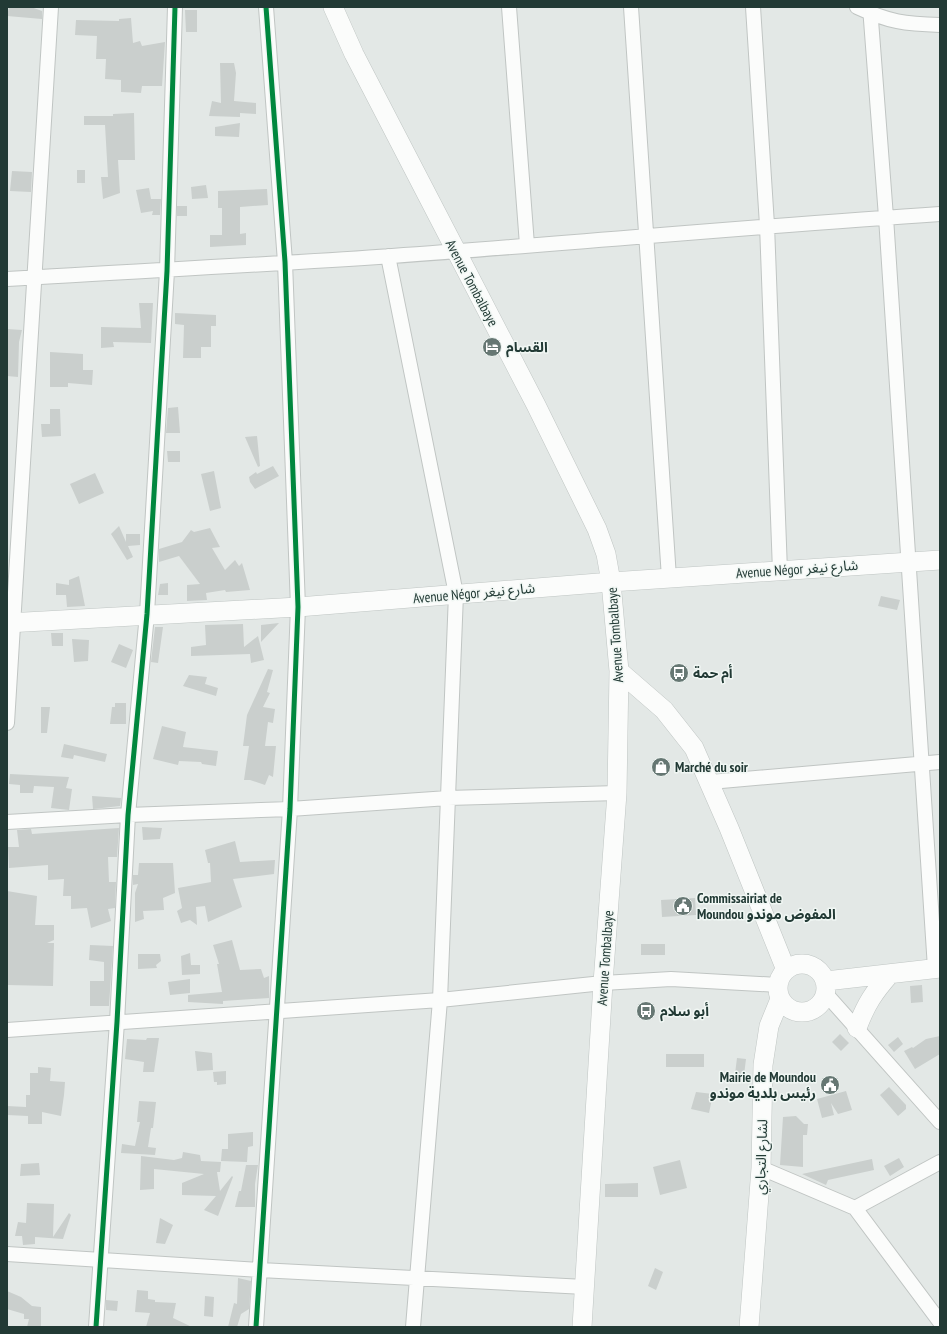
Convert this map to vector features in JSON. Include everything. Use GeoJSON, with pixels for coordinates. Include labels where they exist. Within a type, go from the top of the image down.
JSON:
{"type":"FeatureCollection","features":[{"type":"Feature","properties":{"kind":"main road","name":"Avenue Tombalbaye"},"geometry":{"type":"LineString","coordinates":[[333,7],[354,54],[536,405],[597,529],[606,554],[611,582],[619,671],[617,793],[603,983],[582,1327]]}},
{"type":"Feature","properties":{"kind":"main road","name":"Avenue Négor شارع نيغر"},"geometry":{"type":"LineString","coordinates":[[11,623],[147,614],[298,607],[611,582],[940,560]]}},
{"type":"Feature","properties":{"kind":"main road"},"geometry":{"type":"LineString","coordinates":[[619,671],[664,710],[694,748],[710,782],[781,984],[787,1006],[795,1011],[805,1012],[814,1009],[822,1003],[826,987],[819,970],[809,964],[792,965],[781,984]]}},
{"type":"Feature","properties":{"kind":"main road"},"geometry":{"type":"LineString","coordinates":[[826,987],[890,974],[938,968]]}},
{"type":"Feature","properties":{"kind":"main road"},"geometry":{"type":"LineString","coordinates":[[857,1028],[865,1007],[874,992],[890,974]]}},
{"type":"Feature","properties":{"kind":"main road","name":"لشارع التجاري"},"geometry":{"type":"LineString","coordinates":[[752,1324],[761,1168],[763,1065],[769,1026],[781,984]]}},
{"type":"Feature","properties":{"kind":"street"},"geometry":{"type":"LineString","coordinates":[[7,723],[11,623],[35,278],[51,7]]}},
{"type":"Feature","properties":{"kind":"street"},"geometry":{"type":"LineString","coordinates":[[96,1327],[117,1022],[128,815],[147,614],[167,271],[175,7]]}},
{"type":"Feature","properties":{"kind":"street"},"geometry":{"type":"LineString","coordinates":[[256,1327],[290,809],[298,607],[285,262],[266,7]]}},
{"type":"Feature","properties":{"kind":"street"},"geometry":{"type":"LineString","coordinates":[[509,7],[527,245]]}},
{"type":"Feature","properties":{"kind":"street"},"geometry":{"type":"LineString","coordinates":[[631,7],[669,578]]}},
{"type":"Feature","properties":{"kind":"street"},"geometry":{"type":"LineString","coordinates":[[753,7],[767,225],[780,571]]}},
{"type":"Feature","properties":{"kind":"street"},"geometry":{"type":"LineString","coordinates":[[857,7],[871,10],[885,20],[907,24],[940,25]]}},
{"type":"Feature","properties":{"kind":"street"},"geometry":{"type":"LineString","coordinates":[[871,10],[909,562],[921,764],[938,968]]}},
{"type":"Feature","properties":{"kind":"street"},"geometry":{"type":"LineString","coordinates":[[7,279],[167,271],[388,256],[646,237],[767,225],[940,214]]}},
{"type":"Feature","properties":{"kind":"street"},"geometry":{"type":"LineString","coordinates":[[388,256],[456,594],[440,1000],[413,1327]]}},
{"type":"Feature","properties":{"kind":"street"},"geometry":{"type":"LineString","coordinates":[[710,782],[940,762]]}},
{"type":"Feature","properties":{"kind":"street"},"geometry":{"type":"LineString","coordinates":[[7,822],[128,815],[290,809],[448,798],[617,793]]}},
{"type":"Feature","properties":{"kind":"street"},"geometry":{"type":"LineString","coordinates":[[7,1030],[440,1000],[603,983],[671,979],[781,984]]}},
{"type":"Feature","properties":{"kind":"street"},"geometry":{"type":"LineString","coordinates":[[826,987],[857,1028],[940,1122]]}},
{"type":"Feature","properties":{"kind":"street"},"geometry":{"type":"LineString","coordinates":[[855,1208],[940,1162]]}},
{"type":"Feature","properties":{"kind":"street"},"geometry":{"type":"LineString","coordinates":[[761,1168],[855,1208],[940,1322]]}},
{"type":"Feature","properties":{"kind":"street"},"geometry":{"type":"LineString","coordinates":[[7,1254],[585,1288]]}},
{"type":"Feature","properties":{"kind":"building"},"geometry":{"type":"Polygon","coordinates":[[[9,7],[31,7],[42,11],[42,19],[7,16],[9,7]]]}},
{"type":"Feature","properties":{"kind":"building"},"geometry":{"type":"Polygon","coordinates":[[[185,10],[197,10],[197,32],[186,32],[185,10]]]}},
{"type":"Feature","properties":{"kind":"building"},"geometry":{"type":"Polygon","coordinates":[[[131,18],[133,43],[140,41],[142,46],[165,42],[162,86],[142,86],[141,93],[121,92],[121,80],[105,79],[106,59],[96,59],[97,36],[75,35],[76,20],[119,21],[119,19],[131,18]]]}},
{"type":"Feature","properties":{"kind":"building"},"geometry":{"type":"Polygon","coordinates":[[[220,63],[234,63],[236,73],[234,101],[256,103],[256,114],[240,113],[240,117],[209,116],[212,101],[221,103],[220,63]]]}},
{"type":"Feature","properties":{"kind":"building"},"geometry":{"type":"Polygon","coordinates":[[[134,113],[135,160],[118,160],[120,193],[103,199],[101,177],[108,177],[105,125],[84,125],[84,116],[113,116],[113,114],[134,113]]]}},
{"type":"Feature","properties":{"kind":"building"},"geometry":{"type":"Polygon","coordinates":[[[240,123],[239,137],[215,136],[215,127],[240,123]]]}},
{"type":"Feature","properties":{"kind":"building"},"geometry":{"type":"Polygon","coordinates":[[[77,170],[85,170],[85,183],[77,183],[77,170]]]}},
{"type":"Feature","properties":{"kind":"building"},"geometry":{"type":"Polygon","coordinates":[[[12,171],[32,172],[31,192],[10,191],[12,171]]]}},
{"type":"Feature","properties":{"kind":"building"},"geometry":{"type":"Polygon","coordinates":[[[206,185],[208,198],[192,199],[191,187],[206,185]]]}},
{"type":"Feature","properties":{"kind":"building"},"geometry":{"type":"Polygon","coordinates":[[[149,188],[151,199],[161,199],[160,215],[152,215],[153,211],[141,213],[136,190],[149,188]]]}},
{"type":"Feature","properties":{"kind":"building"},"geometry":{"type":"Polygon","coordinates":[[[267,189],[268,205],[240,207],[240,234],[246,233],[246,245],[210,247],[210,235],[222,235],[222,208],[218,208],[218,191],[267,189]]]}},
{"type":"Feature","properties":{"kind":"building"},"geometry":{"type":"Polygon","coordinates":[[[177,206],[187,206],[187,216],[177,216],[177,206]]]}},
{"type":"Feature","properties":{"kind":"building"},"geometry":{"type":"Polygon","coordinates":[[[139,303],[153,303],[151,343],[113,342],[114,347],[101,348],[101,327],[141,328],[139,303]]]}},
{"type":"Feature","properties":{"kind":"building"},"geometry":{"type":"Polygon","coordinates":[[[175,313],[216,315],[216,326],[211,326],[211,347],[201,347],[201,358],[183,358],[184,325],[175,324],[175,313]]]}},
{"type":"Feature","properties":{"kind":"building"},"geometry":{"type":"Polygon","coordinates":[[[7,329],[22,330],[19,342],[18,377],[7,376],[7,329]]]}},
{"type":"Feature","properties":{"kind":"building"},"geometry":{"type":"Polygon","coordinates":[[[50,352],[83,354],[83,370],[93,370],[92,385],[68,383],[68,387],[50,387],[50,352]]]}},
{"type":"Feature","properties":{"kind":"building"},"geometry":{"type":"Polygon","coordinates":[[[178,407],[180,433],[166,433],[168,408],[178,407]]]}},
{"type":"Feature","properties":{"kind":"building"},"geometry":{"type":"Polygon","coordinates":[[[50,409],[60,409],[61,436],[42,437],[41,424],[50,424],[50,409]]]}},
{"type":"Feature","properties":{"kind":"building"},"geometry":{"type":"Polygon","coordinates":[[[257,436],[260,466],[258,467],[245,437],[257,436]]]}},
{"type":"Feature","properties":{"kind":"building"},"geometry":{"type":"Polygon","coordinates":[[[167,451],[180,451],[180,462],[168,462],[167,451]]]}},
{"type":"Feature","properties":{"kind":"building"},"geometry":{"type":"Polygon","coordinates":[[[273,466],[279,476],[255,489],[250,482],[249,477],[256,472],[257,474],[273,466]]]}},
{"type":"Feature","properties":{"kind":"building"},"geometry":{"type":"Polygon","coordinates":[[[214,471],[221,508],[210,511],[201,474],[214,471]]]}},
{"type":"Feature","properties":{"kind":"building"},"geometry":{"type":"Polygon","coordinates":[[[95,473],[104,493],[79,504],[70,484],[95,473]]]}},
{"type":"Feature","properties":{"kind":"building"},"geometry":{"type":"Polygon","coordinates":[[[119,526],[126,542],[126,534],[140,534],[140,545],[128,546],[133,557],[127,560],[111,534],[119,526]]]}},
{"type":"Feature","properties":{"kind":"building"},"geometry":{"type":"Polygon","coordinates":[[[210,528],[220,547],[212,548],[225,570],[235,560],[239,566],[242,563],[250,590],[226,592],[225,590],[206,593],[207,600],[187,601],[187,585],[200,584],[179,556],[159,562],[159,549],[182,542],[191,530],[194,532],[210,528]]]}},
{"type":"Feature","properties":{"kind":"building"},"geometry":{"type":"Polygon","coordinates":[[[79,576],[85,606],[67,607],[66,595],[56,595],[56,583],[69,585],[69,580],[79,576]]]}},
{"type":"Feature","properties":{"kind":"building"},"geometry":{"type":"Polygon","coordinates":[[[168,583],[168,595],[158,595],[160,584],[168,583]]]}},
{"type":"Feature","properties":{"kind":"building"},"geometry":{"type":"Polygon","coordinates":[[[881,596],[900,600],[897,610],[878,606],[881,596]]]}},
{"type":"Feature","properties":{"kind":"building"},"geometry":{"type":"Polygon","coordinates":[[[279,623],[261,642],[261,625],[279,623]]]}},
{"type":"Feature","properties":{"kind":"building"},"geometry":{"type":"Polygon","coordinates":[[[243,624],[244,647],[258,636],[264,660],[251,663],[250,654],[191,656],[191,647],[206,645],[205,625],[243,624]]]}},
{"type":"Feature","properties":{"kind":"building"},"geometry":{"type":"Polygon","coordinates":[[[155,627],[163,627],[158,663],[151,662],[155,627]]]}},
{"type":"Feature","properties":{"kind":"building"},"geometry":{"type":"Polygon","coordinates":[[[51,633],[63,633],[63,646],[52,646],[51,633]]]}},
{"type":"Feature","properties":{"kind":"building"},"geometry":{"type":"Polygon","coordinates":[[[72,639],[89,640],[88,661],[74,662],[72,639]]]}},
{"type":"Feature","properties":{"kind":"building"},"geometry":{"type":"Polygon","coordinates":[[[119,644],[133,650],[126,668],[111,662],[119,644]]]}},
{"type":"Feature","properties":{"kind":"building"},"geometry":{"type":"Polygon","coordinates":[[[268,669],[273,670],[267,692],[270,693],[263,707],[275,709],[273,723],[268,722],[265,746],[276,746],[273,777],[269,775],[265,785],[250,780],[244,780],[249,746],[243,746],[247,715],[268,669]]]}},
{"type":"Feature","properties":{"kind":"building"},"geometry":{"type":"Polygon","coordinates":[[[189,675],[207,677],[205,684],[218,688],[216,696],[183,686],[189,675]]]}},
{"type":"Feature","properties":{"kind":"building"},"geometry":{"type":"Polygon","coordinates":[[[115,703],[126,703],[126,724],[110,724],[112,707],[115,707],[115,703]]]}},
{"type":"Feature","properties":{"kind":"building"},"geometry":{"type":"Polygon","coordinates":[[[41,707],[50,707],[47,733],[41,733],[41,707]]]}},
{"type":"Feature","properties":{"kind":"building"},"geometry":{"type":"Polygon","coordinates":[[[162,726],[186,732],[183,747],[218,751],[216,766],[202,764],[201,762],[179,761],[178,765],[153,759],[162,726]]]}},
{"type":"Feature","properties":{"kind":"building"},"geometry":{"type":"Polygon","coordinates":[[[64,744],[107,754],[105,762],[74,755],[73,759],[61,757],[64,744]]]}},
{"type":"Feature","properties":{"kind":"building"},"geometry":{"type":"Polygon","coordinates":[[[10,774],[69,777],[66,788],[72,789],[69,810],[51,808],[54,787],[34,786],[33,793],[20,793],[20,785],[9,784],[10,774]]]}},
{"type":"Feature","properties":{"kind":"building"},"geometry":{"type":"Polygon","coordinates":[[[92,796],[121,798],[120,806],[93,809],[92,796]]]}},
{"type":"Feature","properties":{"kind":"building"},"geometry":{"type":"Polygon","coordinates":[[[142,827],[162,828],[160,839],[143,840],[142,827]]]}},
{"type":"Feature","properties":{"kind":"building"},"geometry":{"type":"Polygon","coordinates":[[[119,828],[117,857],[108,857],[109,882],[116,882],[115,908],[108,909],[111,921],[91,928],[87,908],[71,909],[71,896],[63,896],[64,879],[48,880],[48,865],[9,868],[8,847],[19,847],[17,830],[31,829],[32,834],[119,828]]]}},
{"type":"Feature","properties":{"kind":"building"},"geometry":{"type":"Polygon","coordinates":[[[235,841],[240,862],[275,860],[274,874],[233,879],[242,907],[208,922],[205,906],[196,907],[197,925],[190,920],[181,923],[177,911],[182,908],[178,888],[211,882],[210,863],[208,863],[205,850],[235,841]]]}},
{"type":"Feature","properties":{"kind":"building"},"geometry":{"type":"Polygon","coordinates":[[[139,863],[173,863],[175,893],[163,898],[164,910],[143,911],[144,919],[135,922],[135,893],[138,884],[133,885],[133,875],[138,875],[139,863]]]}},
{"type":"Feature","properties":{"kind":"building"},"geometry":{"type":"Polygon","coordinates":[[[7,891],[37,896],[35,925],[54,925],[54,940],[47,943],[54,943],[53,986],[7,985],[7,891]]]}},
{"type":"Feature","properties":{"kind":"building"},"geometry":{"type":"Polygon","coordinates":[[[695,898],[696,915],[662,917],[661,900],[695,898]]]}},
{"type":"Feature","properties":{"kind":"building"},"geometry":{"type":"Polygon","coordinates":[[[232,940],[240,970],[261,969],[264,978],[269,976],[269,998],[223,1001],[223,1004],[188,1002],[188,995],[222,992],[217,964],[219,964],[213,945],[232,940]]]}},
{"type":"Feature","properties":{"kind":"building"},"geometry":{"type":"Polygon","coordinates":[[[641,944],[665,944],[665,955],[641,955],[641,944]]]}},
{"type":"Feature","properties":{"kind":"building"},"geometry":{"type":"Polygon","coordinates":[[[90,945],[113,946],[109,1006],[90,1006],[90,981],[104,981],[104,962],[89,960],[90,945]]]}},
{"type":"Feature","properties":{"kind":"building"},"geometry":{"type":"Polygon","coordinates":[[[190,953],[191,965],[200,965],[200,974],[182,975],[181,956],[190,953]]]}},
{"type":"Feature","properties":{"kind":"building"},"geometry":{"type":"Polygon","coordinates":[[[138,954],[160,954],[161,961],[156,965],[157,968],[138,969],[138,954]]]}},
{"type":"Feature","properties":{"kind":"building"},"geometry":{"type":"Polygon","coordinates":[[[190,979],[190,993],[170,995],[168,982],[190,979]]]}},
{"type":"Feature","properties":{"kind":"building"},"geometry":{"type":"Polygon","coordinates":[[[922,985],[923,1002],[911,1003],[910,986],[922,985]]]}},
{"type":"Feature","properties":{"kind":"building"},"geometry":{"type":"Polygon","coordinates":[[[840,1034],[849,1043],[841,1051],[832,1042],[840,1034]]]}},
{"type":"Feature","properties":{"kind":"building"},"geometry":{"type":"Polygon","coordinates":[[[940,1036],[940,1054],[915,1069],[904,1051],[912,1047],[913,1048],[926,1039],[940,1036]]]}},
{"type":"Feature","properties":{"kind":"building"},"geometry":{"type":"Polygon","coordinates":[[[898,1037],[903,1044],[894,1052],[888,1045],[898,1037]]]}},
{"type":"Feature","properties":{"kind":"building"},"geometry":{"type":"Polygon","coordinates":[[[147,1038],[159,1038],[154,1072],[143,1072],[144,1062],[125,1059],[127,1039],[146,1040],[147,1038]]]}},
{"type":"Feature","properties":{"kind":"building"},"geometry":{"type":"Polygon","coordinates":[[[195,1051],[212,1053],[213,1070],[197,1071],[195,1051]]]}},
{"type":"Feature","properties":{"kind":"building"},"geometry":{"type":"Polygon","coordinates":[[[666,1054],[704,1054],[704,1067],[666,1067],[666,1054]]]}},
{"type":"Feature","properties":{"kind":"building"},"geometry":{"type":"Polygon","coordinates":[[[737,1058],[746,1059],[743,1083],[734,1082],[737,1058]]]}},
{"type":"Feature","properties":{"kind":"building"},"geometry":{"type":"Polygon","coordinates":[[[38,1067],[51,1068],[50,1081],[65,1082],[61,1116],[42,1112],[42,1124],[28,1124],[28,1116],[7,1115],[7,1106],[26,1107],[26,1095],[30,1095],[30,1073],[38,1073],[38,1067]]]}},
{"type":"Feature","properties":{"kind":"building"},"geometry":{"type":"Polygon","coordinates":[[[226,1071],[226,1084],[217,1085],[217,1082],[214,1082],[213,1072],[226,1071]]]}},
{"type":"Feature","properties":{"kind":"building"},"geometry":{"type":"Polygon","coordinates":[[[889,1087],[906,1105],[906,1109],[898,1116],[880,1095],[889,1087]]]}},
{"type":"Feature","properties":{"kind":"building"},"geometry":{"type":"Polygon","coordinates":[[[846,1091],[852,1110],[838,1114],[831,1103],[834,1115],[822,1118],[817,1099],[846,1091]]]}},
{"type":"Feature","properties":{"kind":"building"},"geometry":{"type":"Polygon","coordinates":[[[696,1092],[713,1094],[709,1113],[691,1109],[696,1092]]]}},
{"type":"Feature","properties":{"kind":"building"},"geometry":{"type":"Polygon","coordinates":[[[139,1101],[156,1102],[153,1128],[151,1128],[148,1147],[156,1148],[155,1155],[121,1153],[122,1144],[135,1146],[140,1122],[137,1122],[139,1101]]]}},
{"type":"Feature","properties":{"kind":"building"},"geometry":{"type":"Polygon","coordinates":[[[796,1116],[804,1124],[808,1124],[807,1135],[803,1135],[803,1167],[780,1165],[783,1117],[796,1116]]]}},
{"type":"Feature","properties":{"kind":"building"},"geometry":{"type":"Polygon","coordinates":[[[253,1132],[253,1146],[248,1147],[247,1162],[221,1161],[222,1149],[228,1149],[228,1134],[253,1132]]]}},
{"type":"Feature","properties":{"kind":"building"},"geometry":{"type":"Polygon","coordinates":[[[183,1152],[200,1155],[201,1161],[221,1162],[220,1172],[217,1172],[220,1191],[232,1176],[233,1177],[218,1216],[204,1210],[216,1196],[182,1195],[182,1183],[204,1174],[154,1169],[154,1189],[140,1190],[141,1156],[174,1160],[182,1158],[183,1152]]]}},
{"type":"Feature","properties":{"kind":"building"},"geometry":{"type":"Polygon","coordinates":[[[899,1158],[904,1167],[890,1176],[884,1166],[899,1158]]]}},
{"type":"Feature","properties":{"kind":"building"},"geometry":{"type":"Polygon","coordinates":[[[872,1159],[874,1170],[828,1180],[826,1185],[802,1174],[872,1159]]]}},
{"type":"Feature","properties":{"kind":"building"},"geometry":{"type":"Polygon","coordinates":[[[680,1160],[687,1188],[660,1195],[653,1167],[680,1160]]]}},
{"type":"Feature","properties":{"kind":"building"},"geometry":{"type":"Polygon","coordinates":[[[39,1163],[40,1175],[20,1176],[21,1164],[39,1163]]]}},
{"type":"Feature","properties":{"kind":"building"},"geometry":{"type":"Polygon","coordinates":[[[246,1165],[258,1165],[255,1184],[255,1207],[235,1207],[239,1191],[241,1191],[246,1165]]]}},
{"type":"Feature","properties":{"kind":"building"},"geometry":{"type":"Polygon","coordinates":[[[638,1183],[638,1197],[605,1197],[605,1184],[638,1183]]]}},
{"type":"Feature","properties":{"kind":"building"},"geometry":{"type":"Polygon","coordinates":[[[27,1203],[54,1204],[53,1237],[69,1213],[71,1215],[63,1239],[35,1237],[35,1244],[23,1245],[22,1236],[15,1236],[18,1222],[26,1223],[27,1203]]]}},
{"type":"Feature","properties":{"kind":"building"},"geometry":{"type":"Polygon","coordinates":[[[160,1218],[173,1225],[165,1244],[156,1243],[160,1218]]]}},
{"type":"Feature","properties":{"kind":"building"},"geometry":{"type":"Polygon","coordinates":[[[655,1268],[663,1272],[656,1290],[648,1286],[655,1268]]]}},
{"type":"Feature","properties":{"kind":"building"},"geometry":{"type":"Polygon","coordinates":[[[238,1278],[251,1281],[249,1309],[241,1314],[237,1327],[228,1327],[234,1303],[237,1304],[238,1278]]]}},
{"type":"Feature","properties":{"kind":"building"},"geometry":{"type":"Polygon","coordinates":[[[137,1290],[148,1291],[148,1299],[155,1300],[155,1302],[176,1303],[173,1318],[192,1327],[146,1327],[150,1313],[135,1312],[137,1290]]]}},
{"type":"Feature","properties":{"kind":"building"},"geometry":{"type":"Polygon","coordinates":[[[7,1291],[21,1297],[32,1306],[41,1307],[41,1327],[27,1327],[29,1319],[24,1319],[24,1314],[7,1309],[7,1291]]]}},
{"type":"Feature","properties":{"kind":"building"},"geometry":{"type":"Polygon","coordinates":[[[205,1296],[214,1297],[213,1317],[204,1316],[205,1296]]]}},
{"type":"Feature","properties":{"kind":"building"},"geometry":{"type":"Polygon","coordinates":[[[106,1300],[118,1301],[117,1311],[106,1310],[106,1300]]]}},
{"type":"Feature","properties":{"kind":"cycle path"},"geometry":{"type":"LineString","coordinates":[[96,1327],[117,1022],[128,815],[147,614],[167,271],[175,7]]}},
{"type":"Feature","properties":{"kind":"cycle path"},"geometry":{"type":"LineString","coordinates":[[256,1327],[290,809],[298,607],[285,262],[266,7]]}},
{"type":"Feature","properties":{"kind":"place","name":"القسام"},"geometry":{"type":"Point","coordinates":[492,347]}},
{"type":"Feature","properties":{"kind":"place","name":"أم حمة"},"geometry":{"type":"Point","coordinates":[679,673]}},
{"type":"Feature","properties":{"kind":"place","name":"Marché du soir"},"geometry":{"type":"Point","coordinates":[661,767]}},
{"type":"Feature","properties":{"kind":"place","name":"Commissairiat de Moundou المفوض موندو"},"geometry":{"type":"Point","coordinates":[683,906]}},
{"type":"Feature","properties":{"kind":"place","name":"أبو سلام"},"geometry":{"type":"Point","coordinates":[646,1011]}},
{"type":"Feature","properties":{"kind":"place","name":"Mairie de Moundou رئيس بلدية موندو"},"geometry":{"type":"Point","coordinates":[830,1085]}}]}
